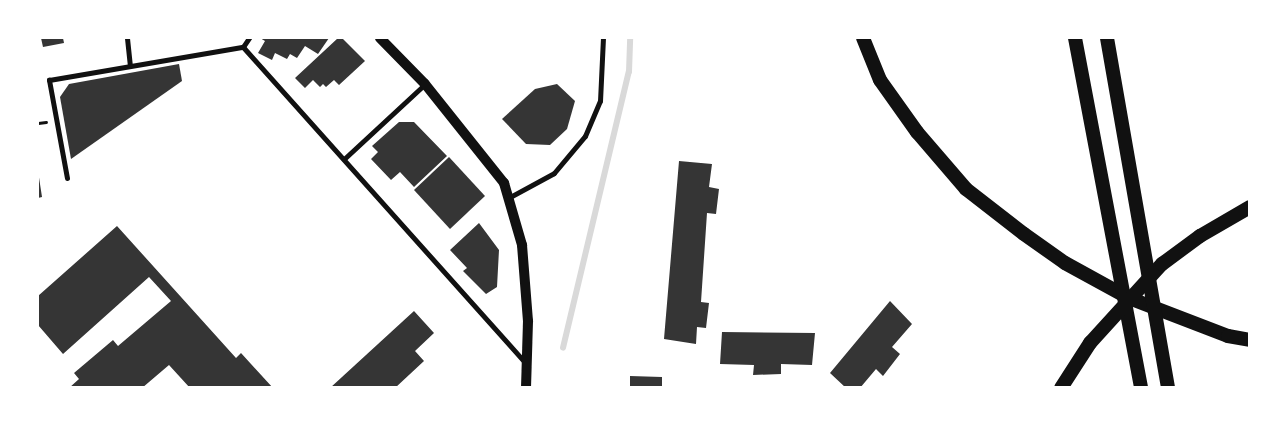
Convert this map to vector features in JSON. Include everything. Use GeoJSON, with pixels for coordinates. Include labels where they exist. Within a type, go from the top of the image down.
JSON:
{"type":"FeatureCollection","features":[{"type":"Feature","properties":{"kind":"highway"},"geometry":{"type":"LineString","coordinates":[[863,38],[880,80],[917,132],[966,189],[1064,263],[1129,298],[1228,336],[1250,340]]}},
{"type":"Feature","properties":{"kind":"highway"},"geometry":{"type":"LineString","coordinates":[[1075,38],[1141,388]]}},
{"type":"Feature","properties":{"kind":"highway"},"geometry":{"type":"LineString","coordinates":[[1107,38],[1168,388]]}},
{"type":"Feature","properties":{"kind":"highway"},"geometry":{"type":"LineString","coordinates":[[1061,388],[1090,343],[1162,264],[1200,236],[1250,207]]}},
{"type":"Feature","properties":{"kind":"main road"},"geometry":{"type":"LineString","coordinates":[[380,38],[425,84],[504,183],[522,245],[528,321],[526,388]]}},
{"type":"Feature","properties":{"kind":"street"},"geometry":{"type":"LineString","coordinates":[[127,38],[130,66]]}},
{"type":"Feature","properties":{"kind":"street"},"geometry":{"type":"LineString","coordinates":[[67,178],[48,80],[243,47],[249,38]]}},
{"type":"Feature","properties":{"kind":"street"},"geometry":{"type":"LineString","coordinates":[[508,198],[554,173],[585,136],[600,102],[603,38]]}},
{"type":"Feature","properties":{"kind":"street"},"geometry":{"type":"LineString","coordinates":[[243,47],[526,362]]}},
{"type":"Feature","properties":{"kind":"street"},"geometry":{"type":"LineString","coordinates":[[344,159],[425,84]]}},
{"type":"Feature","properties":{"kind":"building"},"geometry":{"type":"Polygon","coordinates":[[[41,38],[63,38],[64,43],[43,47],[41,38]]]}},
{"type":"Feature","properties":{"kind":"building"},"geometry":{"type":"Polygon","coordinates":[[[260,38],[329,38],[318,54],[305,46],[297,58],[290,54],[287,59],[275,53],[272,60],[258,53],[265,41],[260,38]]]}},
{"type":"Feature","properties":{"kind":"building"},"geometry":{"type":"Polygon","coordinates":[[[338,38],[342,38],[365,61],[339,85],[334,80],[326,87],[323,84],[320,87],[313,80],[305,88],[295,78],[338,38]]]}},
{"type":"Feature","properties":{"kind":"building"},"geometry":{"type":"Polygon","coordinates":[[[179,64],[182,81],[71,159],[60,97],[69,84],[179,64]]]}},
{"type":"Feature","properties":{"kind":"building"},"geometry":{"type":"Polygon","coordinates":[[[557,84],[575,101],[567,129],[550,145],[526,144],[502,119],[535,89],[557,84]]]}},
{"type":"Feature","properties":{"kind":"building"},"geometry":{"type":"Polygon","coordinates":[[[399,122],[414,122],[447,156],[414,187],[400,172],[391,180],[371,159],[378,152],[372,146],[399,122]]]}},
{"type":"Feature","properties":{"kind":"building"},"geometry":{"type":"Polygon","coordinates":[[[449,157],[485,196],[450,229],[414,190],[449,157]]]}},
{"type":"Feature","properties":{"kind":"building"},"geometry":{"type":"Polygon","coordinates":[[[679,161],[712,164],[709,187],[719,189],[716,214],[707,213],[701,302],[709,303],[706,328],[697,327],[696,344],[664,339],[679,161]]]}},
{"type":"Feature","properties":{"kind":"building"},"geometry":{"type":"Polygon","coordinates":[[[38,171],[42,197],[38,198],[38,171]]]}},
{"type":"Feature","properties":{"kind":"building"},"geometry":{"type":"Polygon","coordinates":[[[479,223],[499,250],[497,287],[486,294],[463,271],[467,268],[450,250],[479,223]]]}},
{"type":"Feature","properties":{"kind":"building"},"geometry":{"type":"Polygon","coordinates":[[[117,226],[236,358],[241,353],[273,388],[190,388],[169,365],[142,388],[69,388],[79,379],[74,373],[113,340],[118,346],[171,301],[149,277],[63,354],[38,325],[38,296],[117,226]]]}},
{"type":"Feature","properties":{"kind":"building"},"geometry":{"type":"Polygon","coordinates":[[[890,301],[912,324],[892,347],[900,354],[883,376],[876,369],[860,388],[846,388],[830,373],[890,301]]]}},
{"type":"Feature","properties":{"kind":"building"},"geometry":{"type":"Polygon","coordinates":[[[414,311],[434,333],[415,351],[424,361],[395,388],[330,388],[414,311]]]}},
{"type":"Feature","properties":{"kind":"building"},"geometry":{"type":"Polygon","coordinates":[[[722,332],[815,333],[812,365],[781,364],[781,374],[753,375],[754,365],[720,364],[722,332]]]}},
{"type":"Feature","properties":{"kind":"building"},"geometry":{"type":"Polygon","coordinates":[[[630,376],[662,377],[662,388],[630,388],[630,376]]]}},
{"type":"Feature","properties":{"kind":"waterway"},"geometry":{"type":"LineString","coordinates":[[563,348],[629,72],[630,38]]}}]}
